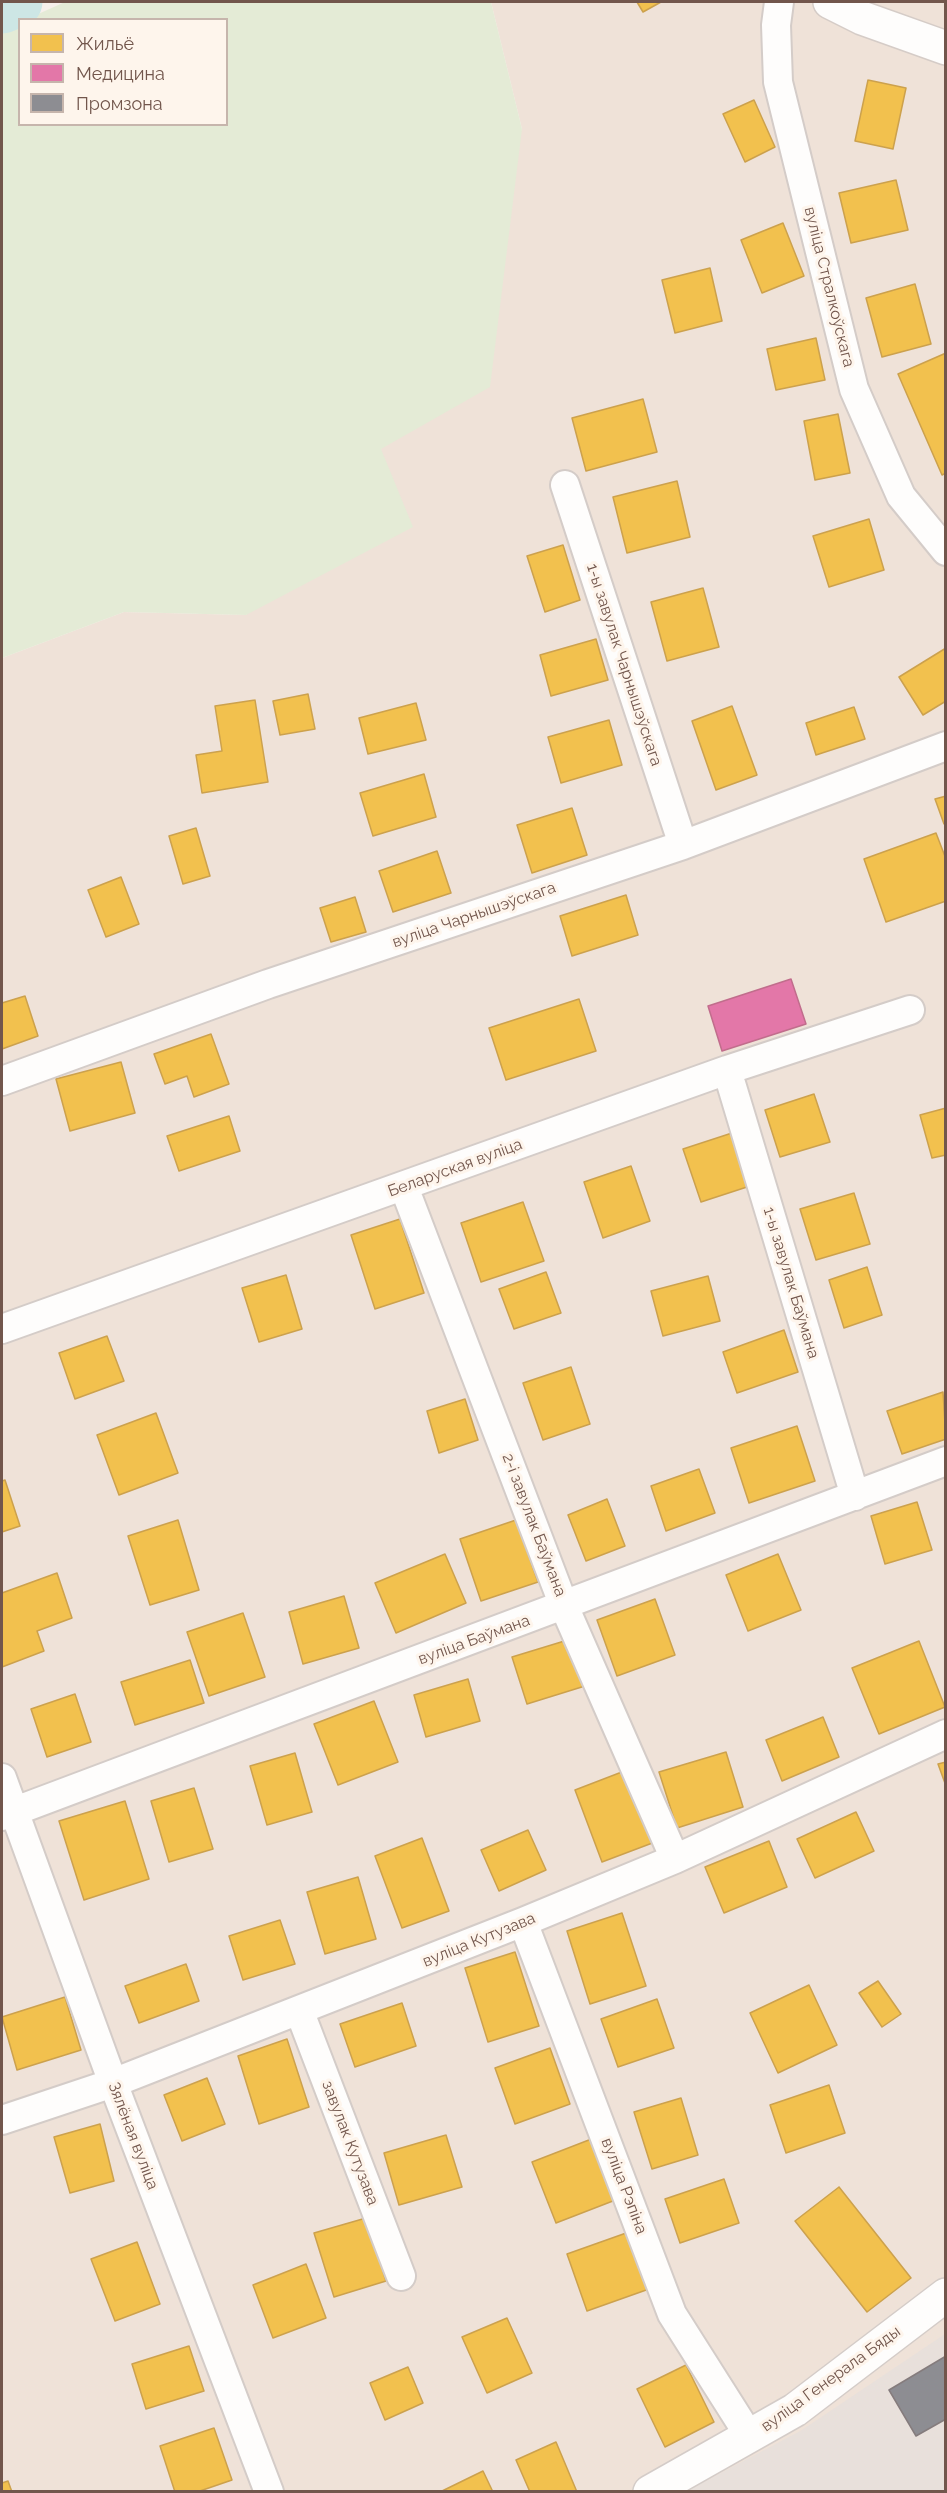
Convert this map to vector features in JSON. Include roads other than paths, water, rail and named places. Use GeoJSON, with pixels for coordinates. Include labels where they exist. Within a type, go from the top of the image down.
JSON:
{"type":"FeatureCollection","features":[{"type":"Feature","properties":{"kind":"street","name":"вуліца Стралкоўскага"},"geometry":{"type":"LineString","coordinates":[[779,2],[776,25],[778,82],[854,389],[901,496],[945,551]]}},
{"type":"Feature","properties":{"kind":"street"},"geometry":{"type":"LineString","coordinates":[[830,2],[862,18],[945,48]]}},
{"type":"Feature","properties":{"kind":"street","name":"1-ы завулак Чарнышэўскага"},"geometry":{"type":"LineString","coordinates":[[565,485],[683,845]]}},
{"type":"Feature","properties":{"kind":"street","name":"вуліца Чарнышэўскага"},"geometry":{"type":"LineString","coordinates":[[2,1082],[268,984],[683,845],[945,746]]}},
{"type":"Feature","properties":{"kind":"street","name":"Беларуская вуліца"},"geometry":{"type":"LineString","coordinates":[[2,1329],[727,1070],[910,1010]]}},
{"type":"Feature","properties":{"kind":"street","name":"1-ы завулак Баўмана"},"geometry":{"type":"LineString","coordinates":[[727,1070],[855,1496]]}},
{"type":"Feature","properties":{"kind":"street","name":"2-і завулак Баўмана"},"geometry":{"type":"LineString","coordinates":[[404,1186],[564,1606],[675,1859]]}},
{"type":"Feature","properties":{"kind":"street","name":"вуліца Баўмана"},"geometry":{"type":"LineString","coordinates":[[8,1814],[945,1461]]}},
{"type":"Feature","properties":{"kind":"street","name":"вуліца Кутузава"},"geometry":{"type":"LineString","coordinates":[[2,2120],[113,2084],[523,1922],[675,1859],[945,1734]]}},
{"type":"Feature","properties":{"kind":"street","name":"Зялёная вуліца"},"geometry":{"type":"LineString","coordinates":[[2,1778],[8,1814],[269,2492]]}},
{"type":"Feature","properties":{"kind":"street","name":"вуліца Рэпіна"},"geometry":{"type":"LineString","coordinates":[[523,1922],[672,2314],[750,2437]]}},
{"type":"Feature","properties":{"kind":"street","name":"завулак Кутузава"},"geometry":{"type":"LineString","coordinates":[[299,2010],[400,2277]]}},
{"type":"Feature","properties":{"kind":"street","name":"вуліца Генерала Бяды"},"geometry":{"type":"LineString","coordinates":[[650,2492],[795,2410],[945,2295]]}},
{"type":"Feature","properties":{"kind":"waterway"},"geometry":{"type":"LineString","coordinates":[[2,8],[17,2]]}}]}
